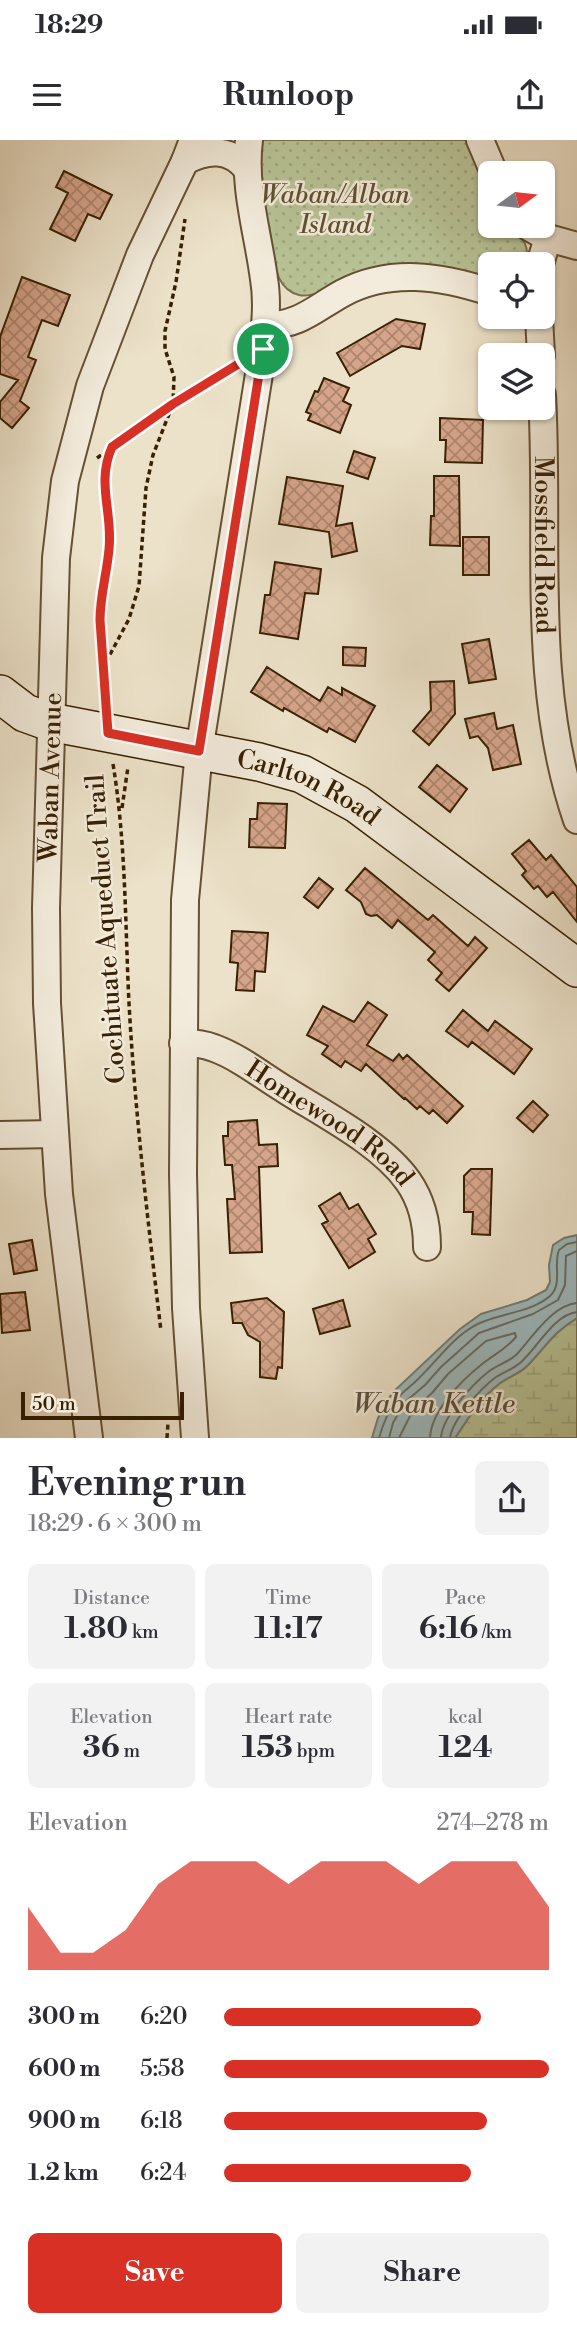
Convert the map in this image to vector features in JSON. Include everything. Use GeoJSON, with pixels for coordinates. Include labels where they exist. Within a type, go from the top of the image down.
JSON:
{"type":"FeatureCollection","features":[{"type":"Feature","properties":{"kind":"street"},"geometry":{"type":"LineString","coordinates":[[195,1438],[186,1308],[183,1043],[185,900],[199,751],[264,337],[265,282],[247,169],[249,140]]}},
{"type":"Feature","properties":{"kind":"street"},"geometry":{"type":"LineString","coordinates":[[480,140],[489,161]]}},
{"type":"Feature","properties":{"kind":"street"},"geometry":{"type":"LineString","coordinates":[[189,150],[223,153],[236,158],[247,169]]}},
{"type":"Feature","properties":{"kind":"street","name":"Waban Avenue"},"geometry":{"type":"LineString","coordinates":[[89,1438],[61,1215],[46,970],[55,558],[69,458],[90,386],[118,310],[189,150]]}},
{"type":"Feature","properties":{"kind":"street"},"geometry":{"type":"LineString","coordinates":[[555,238],[577,246]]}},
{"type":"Feature","properties":{"kind":"street"},"geometry":{"type":"LineString","coordinates":[[264,337],[300,320],[360,285],[396,276],[453,282],[478,289]]}},
{"type":"Feature","properties":{"kind":"street","name":"Mossfield Road"},"geometry":{"type":"LineString","coordinates":[[542,420],[550,693],[558,749],[577,820]]}},
{"type":"Feature","properties":{"kind":"street","name":"Carlton Road"},"geometry":{"type":"LineString","coordinates":[[0,694],[25,713],[50,722],[302,774],[339,793],[379,820],[577,968]]}},
{"type":"Feature","properties":{"kind":"street","name":"Homewood Road"},"geometry":{"type":"LineString","coordinates":[[183,1043],[211,1046],[234,1058],[340,1124],[389,1160],[407,1180],[422,1206],[426,1221],[427,1247]]}},
{"type":"Feature","properties":{"kind":"street"},"geometry":{"type":"LineString","coordinates":[[0,1135],[55,1134]]}},
{"type":"Feature","properties":{"kind":"path"},"geometry":{"type":"LineString","coordinates":[[105,664],[129,619],[139,586],[146,488],[153,455],[173,404],[174,377],[165,349],[164,331],[176,282],[185,215]]}},
{"type":"Feature","properties":{"kind":"path","name":"Cochituate Aqueduct Trail"},"geometry":{"type":"LineString","coordinates":[[162,1334],[139,1134],[121,813],[108,733],[100,603],[109,550],[110,523],[103,482],[112,447],[264,337]]}},
{"type":"Feature","properties":{"kind":"path"},"geometry":{"type":"LineString","coordinates":[[121,813],[128,764]]}},
{"type":"Feature","properties":{"kind":"path"},"geometry":{"type":"LineString","coordinates":[[167,1438],[168,1417]]}},
{"type":"Feature","properties":{"kind":"green space","name":"Waban/Alban Island"},"geometry":{"type":"Polygon","coordinates":[[[262,140],[470,140],[478,161],[478,238],[521,238],[527,252],[478,252],[478,275],[432,265],[388,265],[365,271],[316,294],[299,295],[293,293],[279,278],[273,257],[260,164],[262,140]]]}},
{"type":"Feature","properties":{"kind":"green space"},"geometry":{"type":"Polygon","coordinates":[[[577,1318],[577,1438],[455,1438],[492,1390],[524,1369],[555,1335],[577,1318]]]}},
{"type":"Feature","properties":{"kind":"water","name":"Waban Kettle"},"geometry":{"type":"Polygon","coordinates":[[[577,1235],[577,1318],[555,1335],[524,1369],[492,1390],[455,1438],[372,1438],[378,1418],[392,1393],[460,1329],[481,1314],[527,1300],[546,1290],[550,1282],[549,1265],[553,1245],[564,1238],[577,1235]]]}},
{"type":"Feature","properties":{"kind":"building"},"geometry":{"type":"Polygon","coordinates":[[[64,171],[112,195],[100,219],[88,214],[75,241],[50,229],[68,193],[56,187],[64,171]]]}},
{"type":"Feature","properties":{"kind":"building"},"geometry":{"type":"Polygon","coordinates":[[[22,277],[70,295],[58,326],[42,320],[28,357],[36,360],[20,401],[29,408],[12,428],[0,418],[0,402],[18,380],[0,374],[0,337],[22,277]]]}},
{"type":"Feature","properties":{"kind":"building"},"geometry":{"type":"Polygon","coordinates":[[[396,319],[425,324],[420,349],[402,346],[350,376],[337,353],[396,319]]]}},
{"type":"Feature","properties":{"kind":"building"},"geometry":{"type":"Polygon","coordinates":[[[324,378],[349,388],[343,401],[351,405],[340,433],[308,420],[311,414],[306,412],[324,378]]]}},
{"type":"Feature","properties":{"kind":"building"},"geometry":{"type":"Polygon","coordinates":[[[440,418],[483,420],[482,463],[445,462],[446,440],[440,440],[440,418]]]}},
{"type":"Feature","properties":{"kind":"building"},"geometry":{"type":"Polygon","coordinates":[[[354,451],[375,458],[368,479],[347,472],[354,451]]]}},
{"type":"Feature","properties":{"kind":"building"},"geometry":{"type":"Polygon","coordinates":[[[434,476],[459,476],[460,546],[430,545],[431,516],[434,516],[434,476]]]}},
{"type":"Feature","properties":{"kind":"building"},"geometry":{"type":"Polygon","coordinates":[[[287,477],[343,486],[336,526],[352,523],[357,551],[332,557],[329,532],[279,524],[287,477]]]}},
{"type":"Feature","properties":{"kind":"building"},"geometry":{"type":"Polygon","coordinates":[[[463,537],[489,537],[489,575],[463,575],[463,537]]]}},
{"type":"Feature","properties":{"kind":"building"},"geometry":{"type":"Polygon","coordinates":[[[275,562],[321,569],[318,594],[305,593],[298,639],[260,633],[265,595],[270,595],[275,562]]]}},
{"type":"Feature","properties":{"kind":"building"},"geometry":{"type":"Polygon","coordinates":[[[489,639],[496,679],[469,683],[462,644],[489,639]]]}},
{"type":"Feature","properties":{"kind":"building"},"geometry":{"type":"Polygon","coordinates":[[[343,647],[366,648],[365,666],[343,665],[343,647]]]}},
{"type":"Feature","properties":{"kind":"building"},"geometry":{"type":"Polygon","coordinates":[[[267,667],[320,701],[328,687],[342,695],[342,688],[375,706],[355,742],[329,728],[327,732],[284,708],[283,711],[251,692],[267,667]]]}},
{"type":"Feature","properties":{"kind":"building"},"geometry":{"type":"Polygon","coordinates":[[[454,681],[455,714],[429,745],[413,731],[431,710],[430,682],[454,681]]]}},
{"type":"Feature","properties":{"kind":"building"},"geometry":{"type":"Polygon","coordinates":[[[494,713],[497,729],[513,725],[521,764],[493,770],[488,748],[478,736],[470,738],[465,719],[494,713]]]}},
{"type":"Feature","properties":{"kind":"building"},"geometry":{"type":"Polygon","coordinates":[[[437,765],[467,789],[450,812],[419,787],[437,765]]]}},
{"type":"Feature","properties":{"kind":"building"},"geometry":{"type":"Polygon","coordinates":[[[258,803],[287,804],[285,848],[249,847],[250,819],[257,819],[258,803]]]}},
{"type":"Feature","properties":{"kind":"building"},"geometry":{"type":"Polygon","coordinates":[[[529,840],[546,860],[551,855],[577,887],[577,922],[553,892],[547,897],[538,886],[534,889],[522,875],[526,871],[512,854],[529,840]]]}},
{"type":"Feature","properties":{"kind":"building"},"geometry":{"type":"Polygon","coordinates":[[[365,868],[428,920],[433,915],[468,946],[475,937],[487,948],[449,991],[436,980],[442,973],[428,960],[435,952],[398,920],[392,928],[377,915],[366,914],[361,902],[346,890],[365,868]]]}},
{"type":"Feature","properties":{"kind":"building"},"geometry":{"type":"Polygon","coordinates":[[[319,878],[333,889],[318,908],[304,897],[319,878]]]}},
{"type":"Feature","properties":{"kind":"building"},"geometry":{"type":"Polygon","coordinates":[[[232,931],[268,933],[265,972],[255,971],[254,991],[236,990],[238,963],[230,962],[232,931]]]}},
{"type":"Feature","properties":{"kind":"building"},"geometry":{"type":"Polygon","coordinates":[[[368,1002],[387,1015],[367,1045],[393,1061],[399,1054],[403,1059],[407,1055],[463,1106],[447,1123],[433,1110],[429,1114],[420,1106],[417,1109],[366,1064],[361,1071],[345,1061],[341,1067],[322,1054],[328,1046],[307,1035],[323,1006],[354,1022],[368,1002]]]}},
{"type":"Feature","properties":{"kind":"building"},"geometry":{"type":"Polygon","coordinates":[[[463,1010],[488,1031],[495,1021],[532,1049],[514,1074],[472,1042],[468,1047],[446,1031],[463,1010]]]}},
{"type":"Feature","properties":{"kind":"building"},"geometry":{"type":"Polygon","coordinates":[[[533,1101],[548,1115],[533,1132],[517,1118],[533,1101]]]}},
{"type":"Feature","properties":{"kind":"building"},"geometry":{"type":"Polygon","coordinates":[[[257,1120],[259,1145],[277,1144],[278,1166],[259,1167],[262,1252],[230,1253],[227,1199],[235,1199],[232,1165],[225,1165],[223,1136],[228,1136],[228,1122],[257,1120]]]}},
{"type":"Feature","properties":{"kind":"building"},"geometry":{"type":"Polygon","coordinates":[[[471,1169],[492,1169],[490,1235],[472,1234],[473,1212],[464,1212],[464,1176],[471,1169]]]}},
{"type":"Feature","properties":{"kind":"building"},"geometry":{"type":"Polygon","coordinates":[[[340,1193],[349,1209],[358,1204],[376,1234],[368,1239],[375,1252],[349,1268],[322,1224],[328,1221],[319,1206],[340,1193]]]}},
{"type":"Feature","properties":{"kind":"building"},"geometry":{"type":"Polygon","coordinates":[[[32,1240],[37,1270],[14,1274],[9,1244],[32,1240]]]}},
{"type":"Feature","properties":{"kind":"building"},"geometry":{"type":"Polygon","coordinates":[[[25,1292],[30,1330],[2,1333],[0,1294],[25,1292]]]}},
{"type":"Feature","properties":{"kind":"building"},"geometry":{"type":"Polygon","coordinates":[[[267,1298],[284,1312],[282,1368],[278,1367],[276,1379],[260,1377],[260,1342],[248,1335],[242,1323],[233,1323],[231,1303],[267,1298]]]}},
{"type":"Feature","properties":{"kind":"building"},"geometry":{"type":"Polygon","coordinates":[[[343,1300],[350,1326],[320,1334],[313,1309],[343,1300]]]}},
{"type":"Feature","properties":{"kind":"route"},"geometry":{"type":"LineString","coordinates":[[263,349],[199,751],[108,733],[100,603],[109,550],[110,523],[103,482],[112,447],[173,404],[263,349]]}}]}
